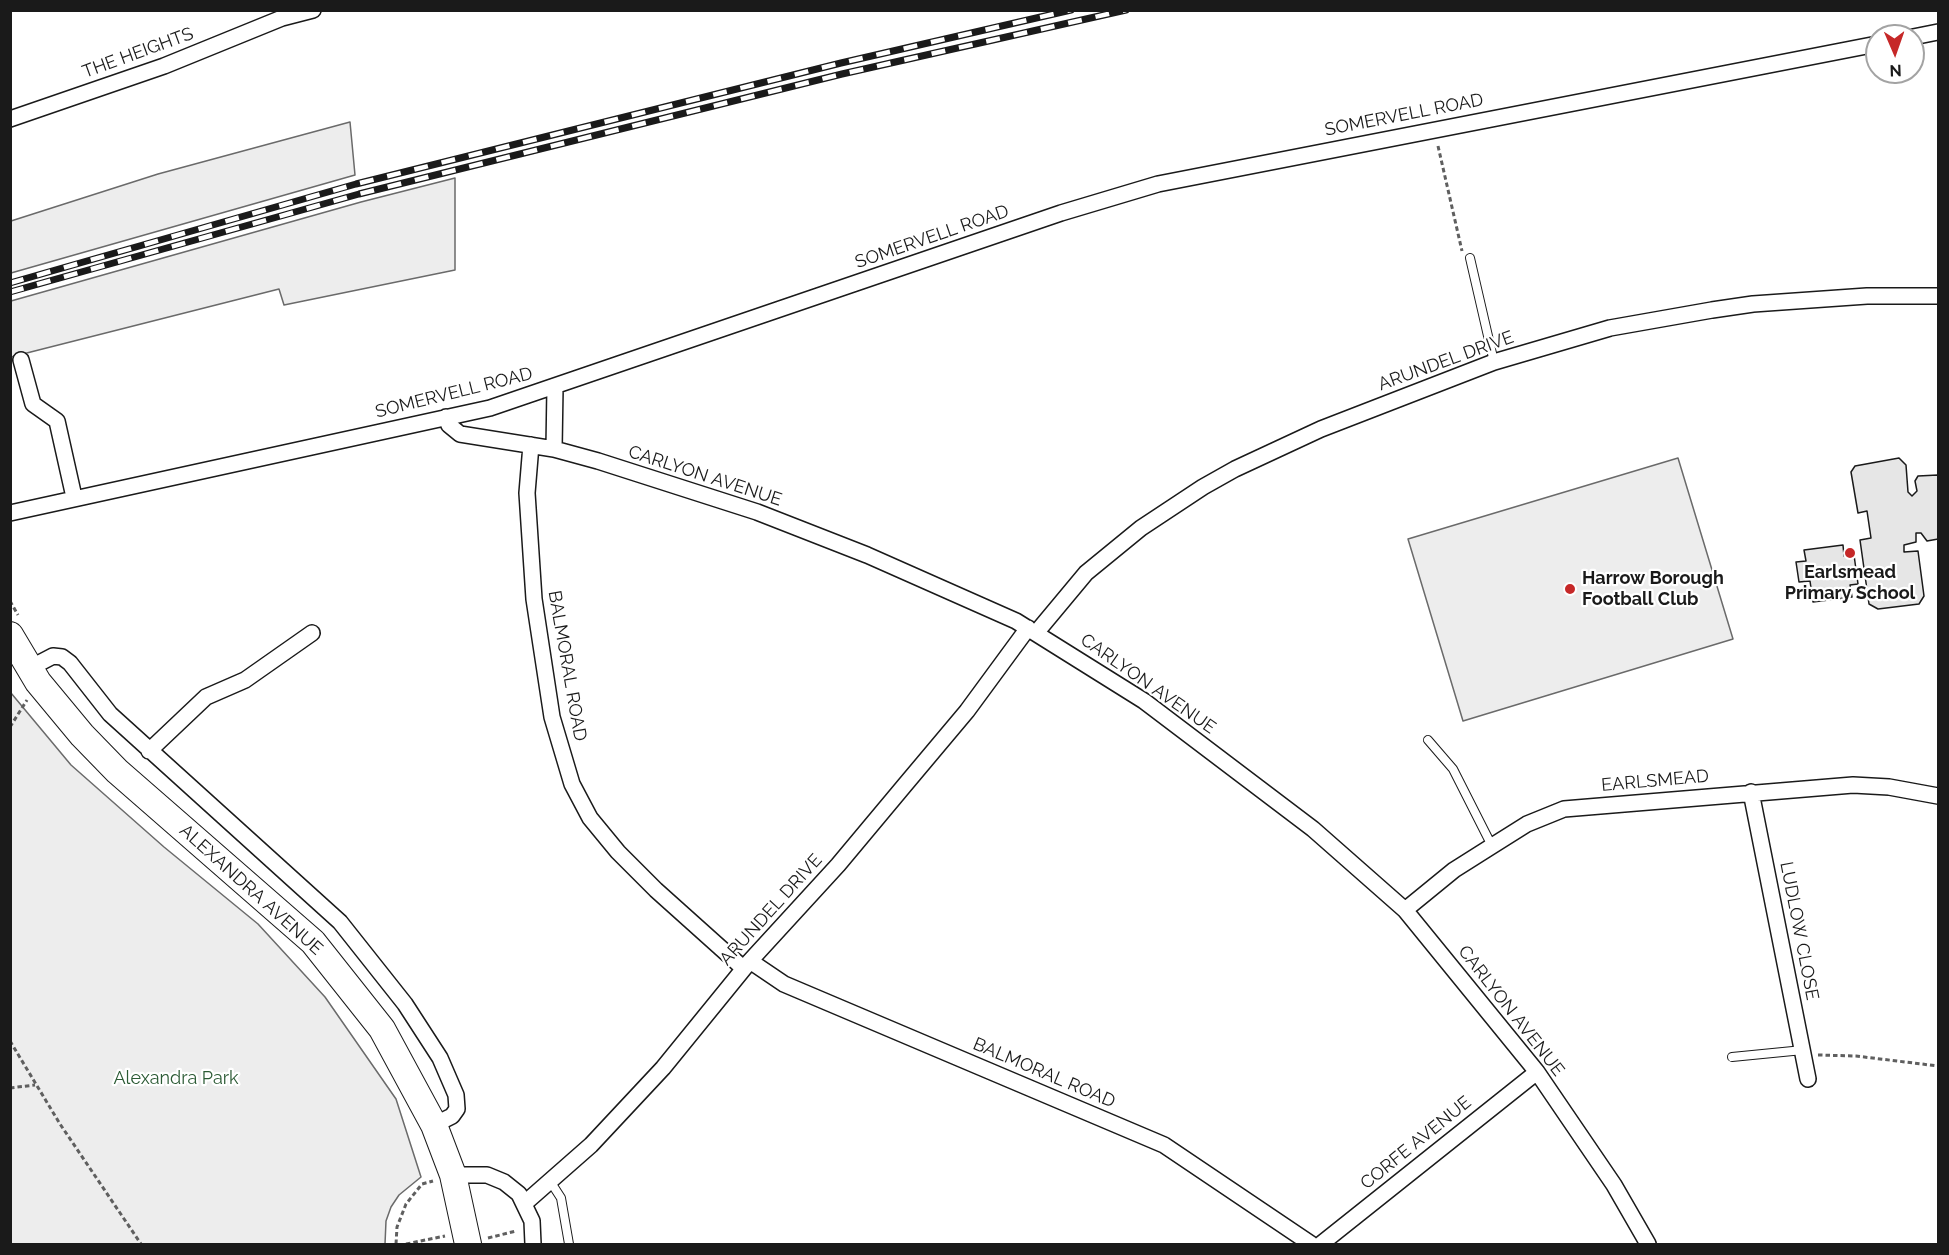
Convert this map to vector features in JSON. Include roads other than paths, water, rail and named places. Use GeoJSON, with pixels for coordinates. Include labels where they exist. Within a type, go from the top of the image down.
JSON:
{"type":"FeatureCollection","features":[{"type":"Feature","properties":{"kind":"main road","name":"ALEXANDRA AVENUE"},"geometry":{"type":"LineString","coordinates":[[10,635],[34,675],[82,735],[117,771],[313,942],[382,1029],[434,1125],[476,1242]]}},
{"type":"Feature","properties":{"kind":"street","name":"THE HEIGHTS"},"geometry":{"type":"LineString","coordinates":[[10,118],[164,66],[282,18],[313,10]]}},
{"type":"Feature","properties":{"kind":"street","name":"SOMERVELL ROAD"},"geometry":{"type":"LineString","coordinates":[[10,513],[74,497],[489,408],[1120,194],[1210,172],[1865,46]]}},
{"type":"Feature","properties":{"kind":"street","name":"ARUNDEL DRIVE"},"geometry":{"type":"LineString","coordinates":[[525,1203],[591,1145],[638,1097],[746,964],[904,786],[1032,630],[1066,594],[1093,567],[1141,528],[1203,487],[1280,447],[1357,414],[1494,363],[1610,328],[1753,304],[1867,296],[1938,296]]}},
{"type":"Feature","properties":{"kind":"street"},"geometry":{"type":"LineString","coordinates":[[21,360],[33,404],[57,421],[74,497]]}},
{"type":"Feature","properties":{"kind":"street"},"geometry":{"type":"LineString","coordinates":[[554,449],[555,387]]}},
{"type":"Feature","properties":{"kind":"street","name":"CARLYON AVENUE"},"geometry":{"type":"LineString","coordinates":[[446,417],[449,425],[460,434],[554,449],[757,512],[867,555],[1032,630],[1144,701],[1313,829],[1405,910],[1537,1072],[1614,1185],[1648,1245]]}},
{"type":"Feature","properties":{"kind":"street","name":"BALMORAL ROAD"},"geometry":{"type":"LineString","coordinates":[[531,445],[528,504],[534,599],[552,717],[572,784],[590,818],[618,852],[664,898],[746,964],[784,984],[1164,1144],[1311,1245]]}},
{"type":"Feature","properties":{"kind":"street"},"geometry":{"type":"LineString","coordinates":[[149,751],[206,697],[250,677],[312,633]]}},
{"type":"Feature","properties":{"kind":"street"},"geometry":{"type":"LineString","coordinates":[[34,675],[53,656],[62,657],[110,714],[340,922],[383,975],[426,1034],[456,1095],[457,1109],[452,1116],[434,1125]]}},
{"type":"Feature","properties":{"kind":"street","name":"EARLSMEAD"},"geometry":{"type":"LineString","coordinates":[[1405,910],[1454,870],[1527,824],[1564,809],[1853,785],[1889,787],[1938,796]]}},
{"type":"Feature","properties":{"kind":"street","name":"LUDLOW CLOSE"},"geometry":{"type":"LineString","coordinates":[[1751,792],[1808,1079]]}},
{"type":"Feature","properties":{"kind":"street","name":"CORFE AVENUE"},"geometry":{"type":"LineString","coordinates":[[1321,1245],[1537,1072]]}},
{"type":"Feature","properties":{"kind":"street"},"geometry":{"type":"LineString","coordinates":[[453,1175],[487,1175],[504,1182],[525,1203],[533,1227],[533,1245]]}},
{"type":"Feature","properties":{"kind":"lane"},"geometry":{"type":"LineString","coordinates":[[1470,258],[1494,363]]}},
{"type":"Feature","properties":{"kind":"lane"},"geometry":{"type":"LineString","coordinates":[[1428,740],[1453,769],[1492,846]]}},
{"type":"Feature","properties":{"kind":"lane"},"geometry":{"type":"LineString","coordinates":[[1732,1057],[1804,1052]]}},
{"type":"Feature","properties":{"kind":"lane"},"geometry":{"type":"LineString","coordinates":[[550,1181],[561,1198],[569,1245]]}},
{"type":"Feature","properties":{"kind":"railway"},"geometry":{"type":"LineString","coordinates":[[10,283],[356,184],[841,63],[1071,10]]}},
{"type":"Feature","properties":{"kind":"railway"},"geometry":{"type":"LineString","coordinates":[[10,292],[359,194],[842,74],[1126,10]]}},
{"type":"Feature","properties":{"kind":"place","name":"Earlsmead Primary School"},"geometry":{"type":"Point","coordinates":[1850,553]}},
{"type":"Feature","properties":{"kind":"place","name":"Harrow Borough Football Club"},"geometry":{"type":"Point","coordinates":[1570,589]}},
{"type":"Feature","properties":{"kind":"park label","name":"Alexandra Park"},"geometry":{"type":"Point","coordinates":[176,1079]}}]}
